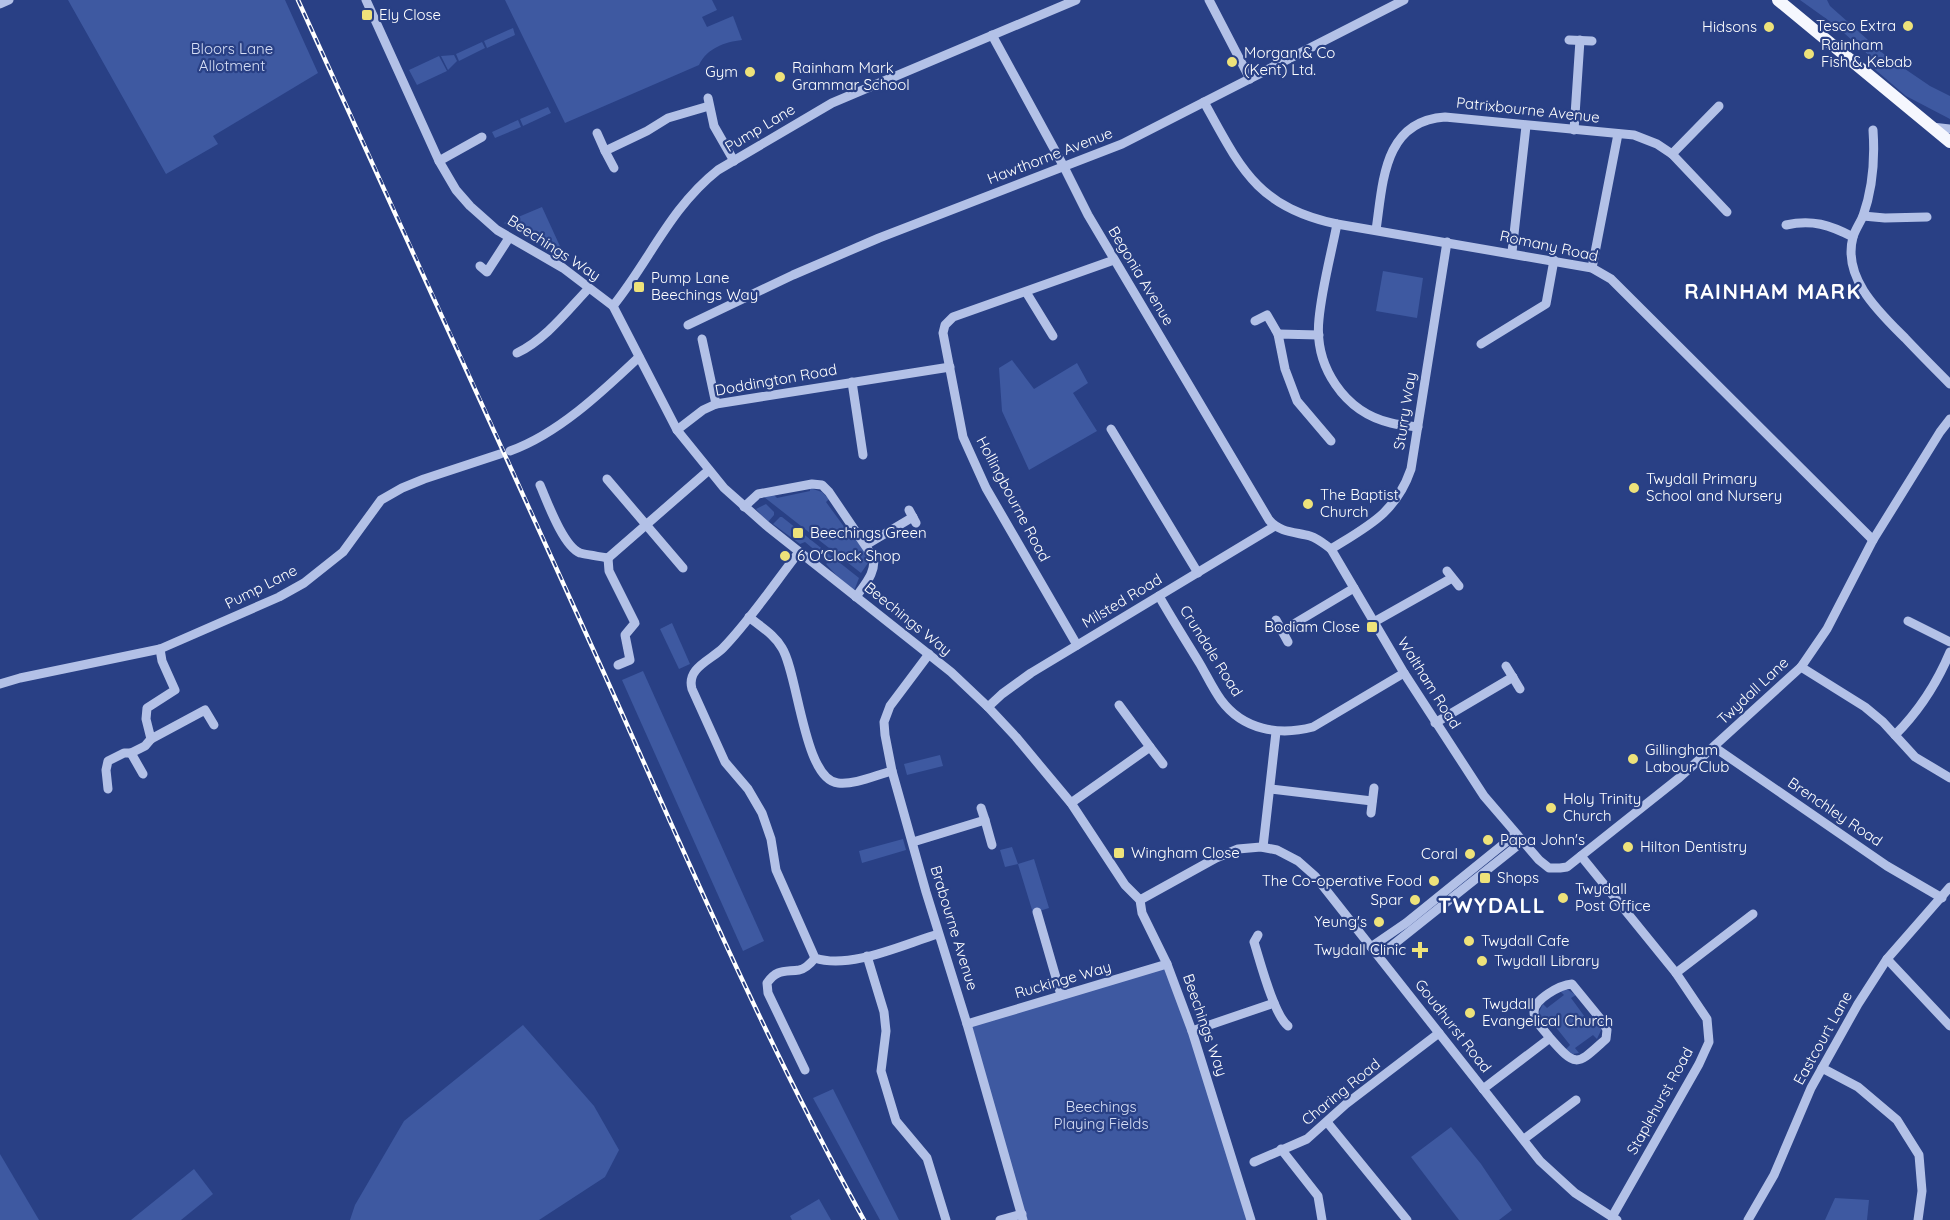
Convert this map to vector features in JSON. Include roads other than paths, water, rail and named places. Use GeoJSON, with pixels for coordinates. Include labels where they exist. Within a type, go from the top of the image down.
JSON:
{"type":"FeatureCollection","features":[{"type":"Feature","properties":{"kind":"main road"},"geometry":{"type":"LineString","coordinates":[[1778,0],[1950,142]]}},
{"type":"Feature","properties":{"kind":"street"},"geometry":{"type":"LineString","coordinates":[[0,4],[9,0]]}},
{"type":"Feature","properties":{"kind":"street","name":"Pump Lane"},"geometry":{"type":"LineString","coordinates":[[613,306],[689,196],[702,183],[734,161],[832,103],[1076,0]]}},
{"type":"Feature","properties":{"kind":"street"},"geometry":{"type":"LineString","coordinates":[[1209,0],[1250,79]]}},
{"type":"Feature","properties":{"kind":"street","name":"Hawthorne Avenue"},"geometry":{"type":"LineString","coordinates":[[688,325],[784,279],[879,238],[1127,142],[1404,0]]}},
{"type":"Feature","properties":{"kind":"street","name":"Beechings Way"},"geometry":{"type":"LineString","coordinates":[[370,1],[440,161],[456,190],[486,222],[509,238],[563,268],[613,306],[677,430],[709,470],[744,507],[929,654],[988,707],[1023,744],[1071,803],[1125,885],[1140,900],[1142,913],[1167,964],[1192,1031],[1251,1220]]}},
{"type":"Feature","properties":{"kind":"street","name":"Begonia Avenue"},"geometry":{"type":"LineString","coordinates":[[992,35],[1088,215],[1269,520],[1275,526]]}},
{"type":"Feature","properties":{"kind":"street"},"geometry":{"type":"LineString","coordinates":[[1569,40],[1592,41]]}},
{"type":"Feature","properties":{"kind":"street"},"geometry":{"type":"LineString","coordinates":[[1574,130],[1580,40]]}},
{"type":"Feature","properties":{"kind":"street"},"geometry":{"type":"LineString","coordinates":[[605,151],[668,118],[709,102],[714,126],[734,161]]}},
{"type":"Feature","properties":{"kind":"street","name":"Romany Road"},"geometry":{"type":"LineString","coordinates":[[1204,102],[1240,166],[1266,194],[1279,204],[1300,214],[1337,224],[1512,252],[1592,268],[1620,286],[1873,540]]}},
{"type":"Feature","properties":{"kind":"street"},"geometry":{"type":"LineString","coordinates":[[1672,154],[1719,106]]}},
{"type":"Feature","properties":{"kind":"street","name":"Patrixbourne Avenue"},"geometry":{"type":"LineString","coordinates":[[1376,230],[1386,167],[1393,147],[1408,129],[1431,118],[1445,117],[1634,135],[1657,144],[1672,154],[1727,212]]}},
{"type":"Feature","properties":{"kind":"street"},"geometry":{"type":"LineString","coordinates":[[1512,252],[1527,126]]}},
{"type":"Feature","properties":{"kind":"street"},"geometry":{"type":"LineString","coordinates":[[1930,126],[1950,129]]}},
{"type":"Feature","properties":{"kind":"street"},"geometry":{"type":"LineString","coordinates":[[1874,130],[1875,163],[1863,216],[1853,237],[1853,266],[1864,293],[1876,309],[1950,384]]}},
{"type":"Feature","properties":{"kind":"street"},"geometry":{"type":"LineString","coordinates":[[597,133],[614,168]]}},
{"type":"Feature","properties":{"kind":"street"},"geometry":{"type":"LineString","coordinates":[[1592,268],[1618,134]]}},
{"type":"Feature","properties":{"kind":"street"},"geometry":{"type":"LineString","coordinates":[[440,161],[482,137]]}},
{"type":"Feature","properties":{"kind":"street"},"geometry":{"type":"LineString","coordinates":[[1863,216],[1927,218]]}},
{"type":"Feature","properties":{"kind":"street"},"geometry":{"type":"LineString","coordinates":[[1785,225],[1802,221],[1816,222],[1835,227],[1853,237]]}},
{"type":"Feature","properties":{"kind":"street"},"geometry":{"type":"LineString","coordinates":[[1337,224],[1319,320],[1322,359],[1332,381],[1346,398],[1374,417],[1390,423],[1418,427]]}},
{"type":"Feature","properties":{"kind":"street"},"geometry":{"type":"LineString","coordinates":[[480,266],[487,272],[509,238]]}},
{"type":"Feature","properties":{"kind":"street","name":"Sturry Way"},"geometry":{"type":"LineString","coordinates":[[1331,549],[1378,519],[1397,500],[1405,487],[1411,469],[1447,242]]}},
{"type":"Feature","properties":{"kind":"street","name":"Hollingbourne Road"},"geometry":{"type":"LineString","coordinates":[[1077,645],[987,488],[963,437],[943,333],[949,320],[1114,260]]}},
{"type":"Feature","properties":{"kind":"street"},"geometry":{"type":"LineString","coordinates":[[1481,344],[1546,304],[1554,260]]}},
{"type":"Feature","properties":{"kind":"street"},"geometry":{"type":"LineString","coordinates":[[517,353],[530,347],[546,333],[589,288]]}},
{"type":"Feature","properties":{"kind":"street"},"geometry":{"type":"LineString","coordinates":[[1026,292],[1053,336]]}},
{"type":"Feature","properties":{"kind":"street"},"geometry":{"type":"LineString","coordinates":[[1255,321],[1267,315],[1278,334],[1285,369],[1298,401],[1331,441]]}},
{"type":"Feature","properties":{"kind":"street"},"geometry":{"type":"LineString","coordinates":[[698,320],[716,404]]}},
{"type":"Feature","properties":{"kind":"street"},"geometry":{"type":"LineString","coordinates":[[1278,334],[1319,335]]}},
{"type":"Feature","properties":{"kind":"street"},"geometry":{"type":"LineString","coordinates":[[510,451],[529,443],[583,407],[639,357]]}},
{"type":"Feature","properties":{"kind":"street","name":"Doddington Road"},"geometry":{"type":"LineString","coordinates":[[677,430],[703,410],[716,404],[950,367]]}},
{"type":"Feature","properties":{"kind":"street","name":"Doddington Road"},"geometry":{"type":"LineString","coordinates":[[852,382],[863,455]]}},
{"type":"Feature","properties":{"kind":"street","name":"Twydall Lane"},"geometry":{"type":"LineString","coordinates":[[1553,869],[1567,867],[1679,778],[1801,667],[1827,629],[1873,540],[1935,439],[1950,419]]}},
{"type":"Feature","properties":{"kind":"street"},"geometry":{"type":"LineString","coordinates":[[1111,429],[1198,573]]}},
{"type":"Feature","properties":{"kind":"street","name":"Pump Lane"},"geometry":{"type":"LineString","coordinates":[[0,684],[160,649],[269,602],[304,583],[343,552],[381,500],[402,488],[500,454]]}},
{"type":"Feature","properties":{"kind":"street"},"geometry":{"type":"LineString","coordinates":[[618,665],[630,660],[625,635],[635,623],[608,570],[608,558],[709,470]]}},
{"type":"Feature","properties":{"kind":"street"},"geometry":{"type":"LineString","coordinates":[[607,479],[683,568]]}},
{"type":"Feature","properties":{"kind":"street"},"geometry":{"type":"LineString","coordinates":[[744,507],[758,494],[812,484],[822,486],[829,492],[866,545],[874,564],[872,572],[856,597]]}},
{"type":"Feature","properties":{"kind":"street"},"geometry":{"type":"LineString","coordinates":[[540,485],[560,530],[572,546],[579,552],[608,558]]}},
{"type":"Feature","properties":{"kind":"street"},"geometry":{"type":"LineString","coordinates":[[866,545],[913,517]]}},
{"type":"Feature","properties":{"kind":"street"},"geometry":{"type":"LineString","coordinates":[[1275,526],[1322,541],[1331,549]]}},
{"type":"Feature","properties":{"kind":"street","name":"Milsted Road"},"geometry":{"type":"LineString","coordinates":[[988,707],[1023,678],[1275,526]]}},
{"type":"Feature","properties":{"kind":"street","name":"Waltham Road"},"geometry":{"type":"LineString","coordinates":[[1331,549],[1404,673],[1484,796],[1544,865],[1553,869]]}},
{"type":"Feature","properties":{"kind":"street"},"geometry":{"type":"LineString","coordinates":[[799,552],[749,617],[716,655],[697,668],[690,684],[725,762],[748,789],[762,813],[771,839],[776,870],[815,958],[825,962],[839,962],[867,956],[938,934]]}},
{"type":"Feature","properties":{"kind":"street"},"geometry":{"type":"LineString","coordinates":[[1374,622],[1450,575],[1459,586]]}},
{"type":"Feature","properties":{"kind":"street"},"geometry":{"type":"LineString","coordinates":[[1282,631],[1354,588]]}},
{"type":"Feature","properties":{"kind":"street","name":"Crundale Road"},"geometry":{"type":"LineString","coordinates":[[1159,596],[1222,701],[1238,716],[1257,727],[1276,732],[1297,731],[1313,727],[1404,673]]}},
{"type":"Feature","properties":{"kind":"street"},"geometry":{"type":"LineString","coordinates":[[749,617],[775,638],[783,649],[791,668],[803,730],[820,768],[829,779],[836,783],[847,783],[892,771]]}},
{"type":"Feature","properties":{"kind":"street"},"geometry":{"type":"LineString","coordinates":[[1276,620],[1288,642]]}},
{"type":"Feature","properties":{"kind":"street"},"geometry":{"type":"LineString","coordinates":[[1908,621],[1950,642]]}},
{"type":"Feature","properties":{"kind":"street"},"geometry":{"type":"LineString","coordinates":[[151,739],[146,719],[147,708],[175,690],[162,661],[160,649]]}},
{"type":"Feature","properties":{"kind":"street"},"geometry":{"type":"LineString","coordinates":[[1895,735],[1918,709],[1940,676],[1950,652]]}},
{"type":"Feature","properties":{"kind":"street","name":"Brabourne Avenue"},"geometry":{"type":"LineString","coordinates":[[929,654],[890,706],[884,722],[885,735],[892,771],[938,934],[967,1024],[1022,1217]]}},
{"type":"Feature","properties":{"kind":"street"},"geometry":{"type":"LineString","coordinates":[[1506,666],[1520,689]]}},
{"type":"Feature","properties":{"kind":"street"},"geometry":{"type":"LineString","coordinates":[[1801,667],[1865,707],[1883,722],[1915,757],[1950,778]]}},
{"type":"Feature","properties":{"kind":"street"},"geometry":{"type":"LineString","coordinates":[[1436,723],[1513,677]]}},
{"type":"Feature","properties":{"kind":"street"},"geometry":{"type":"LineString","coordinates":[[1119,705],[1163,764]]}},
{"type":"Feature","properties":{"kind":"street"},"geometry":{"type":"LineString","coordinates":[[108,789],[105,770],[108,761],[145,746],[151,739],[205,710],[214,725]]}},
{"type":"Feature","properties":{"kind":"street"},"geometry":{"type":"LineString","coordinates":[[1263,847],[1276,732]]}},
{"type":"Feature","properties":{"kind":"street"},"geometry":{"type":"LineString","coordinates":[[1071,803],[1150,747]]}},
{"type":"Feature","properties":{"kind":"street","name":"Brenchley Road"},"geometry":{"type":"LineString","coordinates":[[1714,747],[1887,866],[1942,898]]}},
{"type":"Feature","properties":{"kind":"street"},"geometry":{"type":"LineString","coordinates":[[131,753],[143,774]]}},
{"type":"Feature","properties":{"kind":"street"},"geometry":{"type":"LineString","coordinates":[[1371,813],[1374,788]]}},
{"type":"Feature","properties":{"kind":"street"},"geometry":{"type":"LineString","coordinates":[[1271,789],[1372,801]]}},
{"type":"Feature","properties":{"kind":"street"},"geometry":{"type":"LineString","coordinates":[[981,808],[992,845]]}},
{"type":"Feature","properties":{"kind":"street"},"geometry":{"type":"LineString","coordinates":[[913,842],[985,820]]}},
{"type":"Feature","properties":{"kind":"street"},"geometry":{"type":"LineString","coordinates":[[1371,947],[1519,838]]}},
{"type":"Feature","properties":{"kind":"street"},"geometry":{"type":"LineString","coordinates":[[1378,956],[1519,838]]}},
{"type":"Feature","properties":{"kind":"street","name":"Goudhurst Road"},"geometry":{"type":"LineString","coordinates":[[1140,900],[1229,851],[1263,847],[1284,853],[1306,867],[1540,1161],[1557,1178],[1614,1218]]}},
{"type":"Feature","properties":{"kind":"street","name":"Staplehurst Road"},"geometry":{"type":"LineString","coordinates":[[1581,855],[1668,963],[1707,1019],[1709,1042],[1699,1064],[1614,1218]]}},
{"type":"Feature","properties":{"kind":"street","name":"Eastcourt Lane"},"geometry":{"type":"LineString","coordinates":[[1748,1220],[1774,1175],[1808,1094],[1887,959],[1950,887]]}},
{"type":"Feature","properties":{"kind":"street"},"geometry":{"type":"LineString","coordinates":[[1037,912],[1061,995]]}},
{"type":"Feature","properties":{"kind":"street"},"geometry":{"type":"LineString","coordinates":[[1676,974],[1753,914]]}},
{"type":"Feature","properties":{"kind":"street"},"geometry":{"type":"LineString","coordinates":[[1258,935],[1254,942],[1274,1003],[1283,1022],[1288,1026]]}},
{"type":"Feature","properties":{"kind":"street"},"geometry":{"type":"LineString","coordinates":[[867,956],[884,1012],[886,1031],[880,1071],[896,1121],[927,1158],[946,1220]]}},
{"type":"Feature","properties":{"kind":"street"},"geometry":{"type":"LineString","coordinates":[[805,1070],[768,993],[767,983],[774,975],[785,970],[800,969],[815,958]]}},
{"type":"Feature","properties":{"kind":"street"},"geometry":{"type":"LineString","coordinates":[[1887,959],[1950,1026]]}},
{"type":"Feature","properties":{"kind":"street","name":"Ruckinge Way"},"geometry":{"type":"LineString","coordinates":[[967,1024],[1167,964]]}},
{"type":"Feature","properties":{"kind":"street"},"geometry":{"type":"LineString","coordinates":[[1572,984],[1607,1030],[1606,1039],[1582,1059],[1576,1060],[1570,1059],[1550,1038],[1535,1018],[1534,1011],[1537,1003],[1557,988],[1572,984]]}},
{"type":"Feature","properties":{"kind":"street"},"geometry":{"type":"LineString","coordinates":[[1192,1031],[1274,1003]]}},
{"type":"Feature","properties":{"kind":"street","name":"Charing Road"},"geometry":{"type":"LineString","coordinates":[[1254,1162],[1306,1139],[1346,1104],[1439,1033]]}},
{"type":"Feature","properties":{"kind":"street"},"geometry":{"type":"LineString","coordinates":[[1483,1089],[1550,1038]]}},
{"type":"Feature","properties":{"kind":"street"},"geometry":{"type":"LineString","coordinates":[[1822,1068],[1858,1087],[1898,1120],[1919,1155],[1922,1191],[1918,1220]]}},
{"type":"Feature","properties":{"kind":"street"},"geometry":{"type":"LineString","coordinates":[[1524,1139],[1576,1100]]}},
{"type":"Feature","properties":{"kind":"street"},"geometry":{"type":"LineString","coordinates":[[1327,1122],[1407,1220]]}},
{"type":"Feature","properties":{"kind":"street"},"geometry":{"type":"LineString","coordinates":[[1281,1149],[1318,1196],[1322,1220]]}},
{"type":"Feature","properties":{"kind":"street"},"geometry":{"type":"LineString","coordinates":[[1000,1220],[1022,1217]]}},
{"type":"Feature","properties":{"kind":"railway"},"geometry":{"type":"LineString","coordinates":[[298,0],[760,1017],[864,1220]]}},
{"type":"Feature","properties":{"kind":"place","name":"Ely Close"},"geometry":{"type":"Point","coordinates":[367,15]}},
{"type":"Feature","properties":{"kind":"place","name":"Tesco Extra"},"geometry":{"type":"Point","coordinates":[1908,26]}},
{"type":"Feature","properties":{"kind":"place","name":"Hidsons"},"geometry":{"type":"Point","coordinates":[1769,27]}},
{"type":"Feature","properties":{"kind":"place","name":"Rainham Fish & Kebab"},"geometry":{"type":"Point","coordinates":[1809,54]}},
{"type":"Feature","properties":{"kind":"place","name":"Morgan & Co (Kent) Ltd."},"geometry":{"type":"Point","coordinates":[1232,62]}},
{"type":"Feature","properties":{"kind":"place","name":"Gym"},"geometry":{"type":"Point","coordinates":[750,72]}},
{"type":"Feature","properties":{"kind":"place","name":"Rainham Mark Grammar School"},"geometry":{"type":"Point","coordinates":[780,77]}},
{"type":"Feature","properties":{"kind":"place","name":"Pump Lane Beechings Way"},"geometry":{"type":"Point","coordinates":[639,287]}},
{"type":"Feature","properties":{"kind":"place","name":"Twydall Primary School and Nursery"},"geometry":{"type":"Point","coordinates":[1634,488]}},
{"type":"Feature","properties":{"kind":"place","name":"The Baptist Church"},"geometry":{"type":"Point","coordinates":[1308,504]}},
{"type":"Feature","properties":{"kind":"place","name":"Beechings Green"},"geometry":{"type":"Point","coordinates":[798,533]}},
{"type":"Feature","properties":{"kind":"place","name":"6 O'Clock Shop"},"geometry":{"type":"Point","coordinates":[785,556]}},
{"type":"Feature","properties":{"kind":"place","name":"Bodiam Close"},"geometry":{"type":"Point","coordinates":[1372,627]}},
{"type":"Feature","properties":{"kind":"place","name":"Gillingham Labour Club"},"geometry":{"type":"Point","coordinates":[1633,759]}},
{"type":"Feature","properties":{"kind":"place","name":"Holy Trinity Church"},"geometry":{"type":"Point","coordinates":[1551,808]}},
{"type":"Feature","properties":{"kind":"place","name":"Papa John's"},"geometry":{"type":"Point","coordinates":[1488,840]}},
{"type":"Feature","properties":{"kind":"place","name":"Hilton Dentistry"},"geometry":{"type":"Point","coordinates":[1628,847]}},
{"type":"Feature","properties":{"kind":"place","name":"Wingham Close"},"geometry":{"type":"Point","coordinates":[1119,853]}},
{"type":"Feature","properties":{"kind":"place","name":"Coral"},"geometry":{"type":"Point","coordinates":[1470,854]}},
{"type":"Feature","properties":{"kind":"place","name":"Shops"},"geometry":{"type":"Point","coordinates":[1485,878]}},
{"type":"Feature","properties":{"kind":"place","name":"The Co-operative Food"},"geometry":{"type":"Point","coordinates":[1434,881]}},
{"type":"Feature","properties":{"kind":"place","name":"Twydall Post Office"},"geometry":{"type":"Point","coordinates":[1563,898]}},
{"type":"Feature","properties":{"kind":"place","name":"Spar"},"geometry":{"type":"Point","coordinates":[1415,900]}},
{"type":"Feature","properties":{"kind":"place","name":"Yeung's"},"geometry":{"type":"Point","coordinates":[1379,922]}},
{"type":"Feature","properties":{"kind":"place","name":"Twydall Cafe"},"geometry":{"type":"Point","coordinates":[1469,941]}},
{"type":"Feature","properties":{"kind":"place","name":"Twydall Clinic"},"geometry":{"type":"Point","coordinates":[1420,950]}},
{"type":"Feature","properties":{"kind":"place","name":"Twydall Library"},"geometry":{"type":"Point","coordinates":[1482,961]}},
{"type":"Feature","properties":{"kind":"place","name":"Twydall Evangelical Church"},"geometry":{"type":"Point","coordinates":[1470,1013]}},
{"type":"Feature","properties":{"kind":"district","name":"RAINHAM MARK"},"geometry":{"type":"Point","coordinates":[1773,292]}},
{"type":"Feature","properties":{"kind":"district","name":"TWYDALL"},"geometry":{"type":"Point","coordinates":[1492,906]}},
{"type":"Feature","properties":{"kind":"park label","name":"Bloors Lane Allotment"},"geometry":{"type":"Point","coordinates":[232,58]}},
{"type":"Feature","properties":{"kind":"park label","name":"Beechings Playing Fields"},"geometry":{"type":"Point","coordinates":[1101,1116]}}]}
